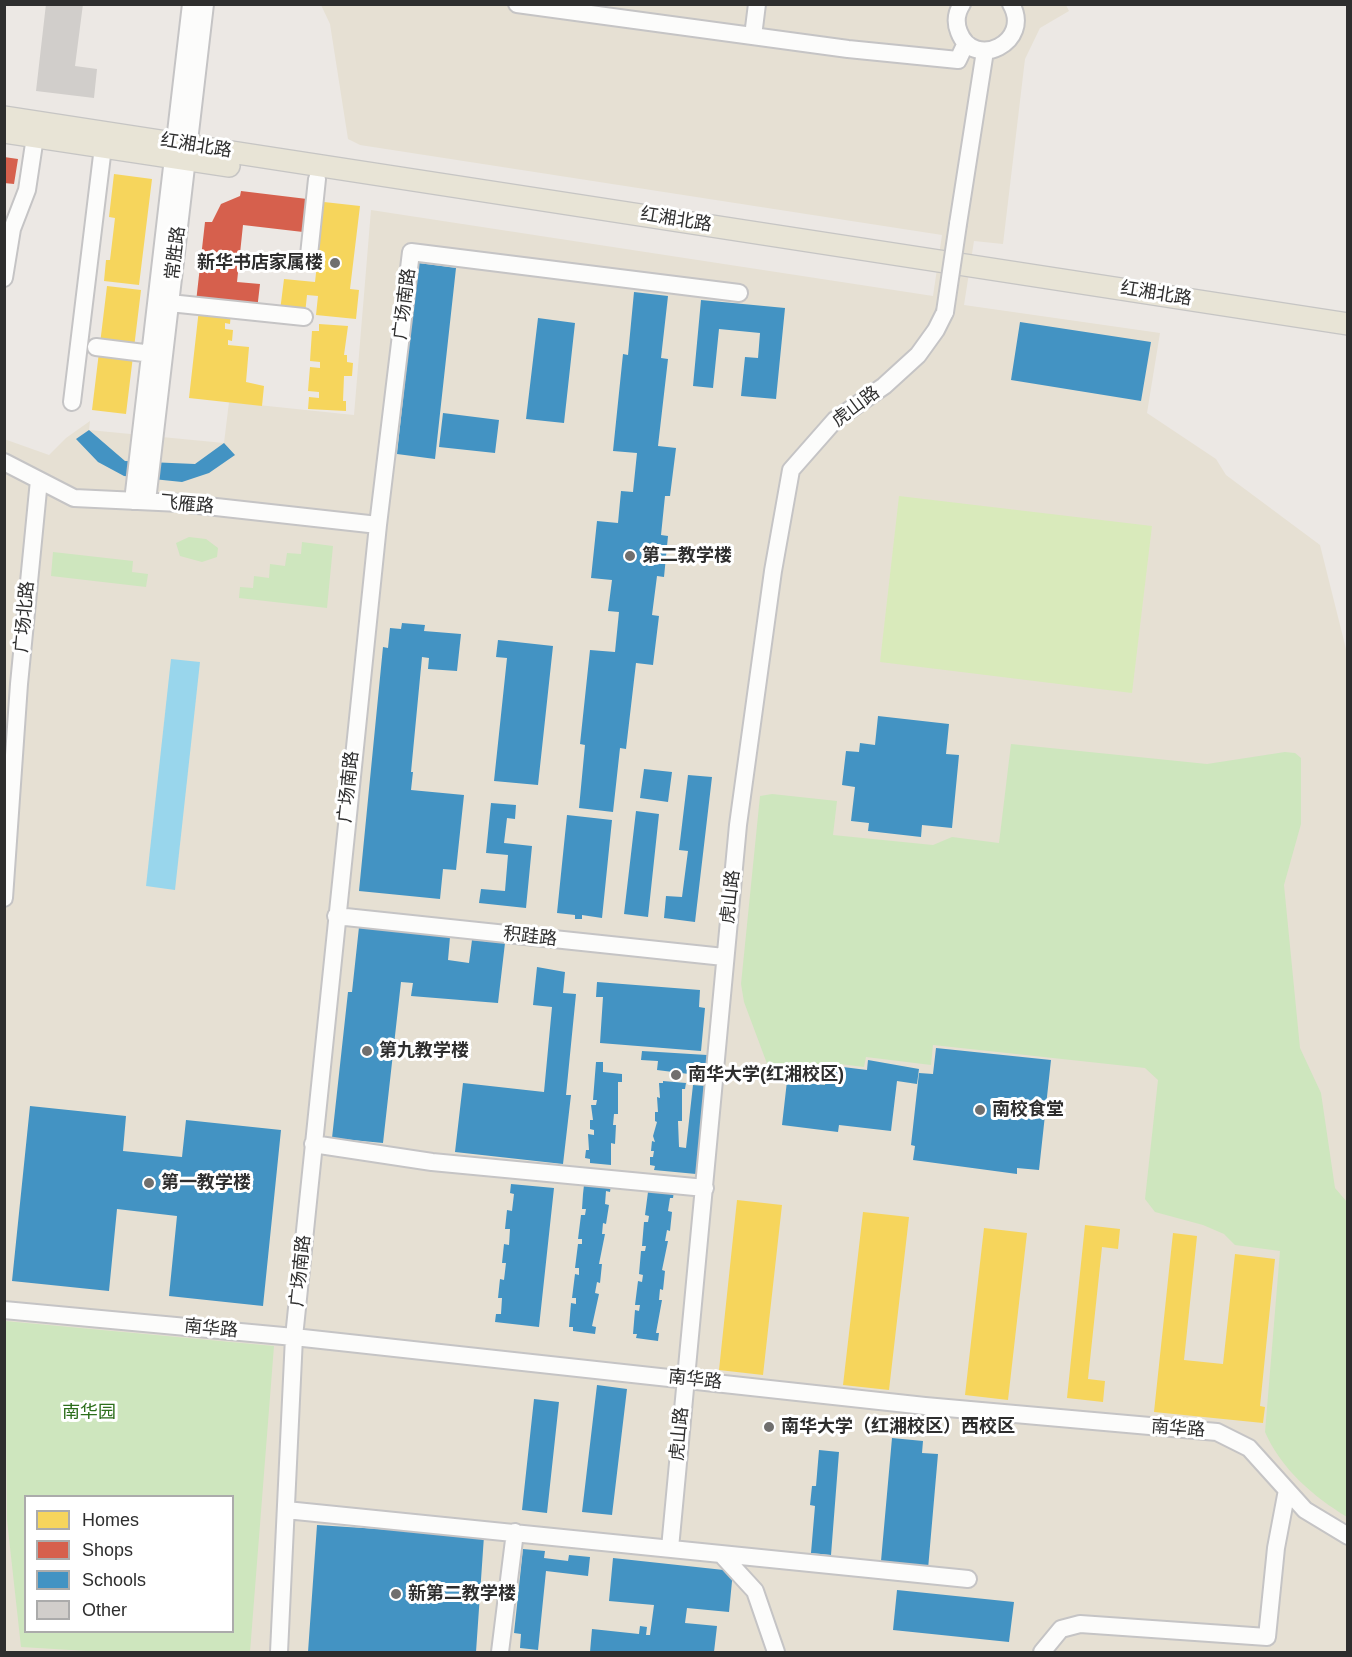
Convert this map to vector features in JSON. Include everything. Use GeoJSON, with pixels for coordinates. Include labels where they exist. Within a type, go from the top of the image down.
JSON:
{"type":"FeatureCollection","features":[{"type":"Feature","properties":{"kind":"main road","name":"红湘北路"},"geometry":{"type":"LineString","coordinates":[[4,117],[317,179],[1347,337]]}},
{"type":"Feature","properties":{"kind":"main road","name":"红湘北路"},"geometry":{"type":"LineString","coordinates":[[4,132],[103,147],[181,151],[1347,324]]}},
{"type":"Feature","properties":{"kind":"street","name":"常胜路"},"geometry":{"type":"LineString","coordinates":[[181,151],[190,4]]}},
{"type":"Feature","properties":{"kind":"street","name":"常胜路"},"geometry":{"type":"LineString","coordinates":[[140,501],[181,151],[205,4]]}},
{"type":"Feature","properties":{"kind":"street"},"geometry":{"type":"LineString","coordinates":[[517,4],[848,49],[958,60],[966,43]]}},
{"type":"Feature","properties":{"kind":"street"},"geometry":{"type":"LineString","coordinates":[[753,36],[757,4]]}},
{"type":"Feature","properties":{"kind":"street"},"geometry":{"type":"LineString","coordinates":[[962,4],[956,18],[957,27],[966,43],[985,51],[995,50],[1012,37],[1016,28],[1015,5]]}},
{"type":"Feature","properties":{"kind":"street","name":"虎山路"},"geometry":{"type":"LineString","coordinates":[[670,1548],[705,1188],[724,957],[740,813],[773,571],[791,470],[835,420],[884,386],[918,356],[945,312],[985,51]]}},
{"type":"Feature","properties":{"kind":"street"},"geometry":{"type":"LineString","coordinates":[[4,278],[12,229],[27,190],[35,137]]}},
{"type":"Feature","properties":{"kind":"street"},"geometry":{"type":"LineString","coordinates":[[72,402],[103,147]]}},
{"type":"Feature","properties":{"kind":"street"},"geometry":{"type":"LineString","coordinates":[[309,255],[317,179]]}},
{"type":"Feature","properties":{"kind":"street","name":"广场南路"},"geometry":{"type":"LineString","coordinates":[[279,1653],[294,1337],[378,525],[411,252],[739,293]]}},
{"type":"Feature","properties":{"kind":"street"},"geometry":{"type":"LineString","coordinates":[[163,302],[304,317]]}},
{"type":"Feature","properties":{"kind":"street"},"geometry":{"type":"LineString","coordinates":[[96,347],[157,355]]}},
{"type":"Feature","properties":{"kind":"street","name":"飞雁路"},"geometry":{"type":"LineString","coordinates":[[4,462],[74,498],[140,501],[378,525]]}},
{"type":"Feature","properties":{"kind":"street","name":"广场北路"},"geometry":{"type":"LineString","coordinates":[[4,898],[19,684],[39,480]]}},
{"type":"Feature","properties":{"kind":"street","name":"积跬路"},"geometry":{"type":"LineString","coordinates":[[336,916],[724,957]]}},
{"type":"Feature","properties":{"kind":"street"},"geometry":{"type":"LineString","coordinates":[[313,1144],[432,1162],[705,1188]]}},
{"type":"Feature","properties":{"kind":"street","name":"南华路"},"geometry":{"type":"LineString","coordinates":[[4,1310],[294,1337],[1123,1425],[1217,1432],[1249,1448],[1305,1510],[1347,1536]]}},
{"type":"Feature","properties":{"kind":"street"},"geometry":{"type":"LineString","coordinates":[[1042,1653],[1061,1629],[1080,1624],[1267,1637],[1276,1548],[1287,1490]]}},
{"type":"Feature","properties":{"kind":"street"},"geometry":{"type":"LineString","coordinates":[[286,1510],[968,1579]]}},
{"type":"Feature","properties":{"kind":"street"},"geometry":{"type":"LineString","coordinates":[[500,1653],[515,1532]]}},
{"type":"Feature","properties":{"kind":"street"},"geometry":{"type":"LineString","coordinates":[[722,1555],[755,1591],[773,1646],[782,1653]]}},
{"type":"Feature","properties":{"kind":"shaded area","name":"南华大学(红湘校区)"},"geometry":{"type":"Polygon","coordinates":[[[321,5],[1066,5],[1069,11],[1040,28],[1025,59],[1003,244],[974,241],[964,305],[1160,333],[1147,413],[1216,459],[1226,475],[1320,545],[1347,653],[1347,1652],[5,1652],[4,439],[49,455],[66,438],[90,421],[89,430],[224,443],[229,402],[354,415],[371,210],[933,296],[942,235],[360,145],[348,139],[330,24],[321,5]]]}},
{"type":"Feature","properties":{"kind":"green space"},"geometry":{"type":"Polygon","coordinates":[[[899,496],[1152,526],[1132,693],[880,662],[899,496]]]}},
{"type":"Feature","properties":{"kind":"green space"},"geometry":{"type":"Polygon","coordinates":[[[189,537],[206,539],[218,548],[217,557],[202,562],[180,556],[176,543],[189,537]]]}},
{"type":"Feature","properties":{"kind":"green space"},"geometry":{"type":"Polygon","coordinates":[[[302,542],[333,546],[327,608],[239,598],[240,587],[253,588],[254,576],[269,578],[270,564],[285,566],[287,553],[301,554],[302,542]]]}},
{"type":"Feature","properties":{"kind":"green space"},"geometry":{"type":"Polygon","coordinates":[[[53,552],[133,561],[132,572],[148,574],[146,587],[51,576],[53,552]]]}},
{"type":"Feature","properties":{"kind":"green space"},"geometry":{"type":"Polygon","coordinates":[[[1011,744],[1207,764],[1285,752],[1295,753],[1301,758],[1301,824],[1284,885],[1300,1048],[1321,1093],[1335,1188],[1347,1202],[1347,1517],[1311,1491],[1289,1470],[1265,1432],[1280,1251],[1235,1245],[1224,1234],[1203,1225],[1155,1212],[1145,1199],[1158,1080],[1145,1068],[933,1045],[931,1065],[866,1057],[864,1067],[823,1062],[821,1082],[772,1077],[744,1002],[741,984],[760,796],[772,794],[837,801],[833,835],[933,845],[952,837],[999,843],[1011,744]]]}},
{"type":"Feature","properties":{"kind":"green space","name":"南华园"},"geometry":{"type":"Polygon","coordinates":[[[5,1321],[274,1346],[250,1652],[104,1652],[21,1647],[7,1520],[5,1321]]]}},
{"type":"Feature","properties":{"kind":"water"},"geometry":{"type":"Polygon","coordinates":[[[171,659],[200,662],[175,890],[146,886],[171,659]]]}},
{"type":"Feature","properties":{"kind":"building: Homes"},"geometry":{"type":"Polygon","coordinates":[[[114,174],[152,179],[139,285],[104,281],[106,260],[110,260],[115,218],[109,217],[114,174]]]}},
{"type":"Feature","properties":{"kind":"building: Homes","name":"新华书店家属楼"},"geometry":{"type":"Polygon","coordinates":[[[324,202],[360,206],[350,289],[359,290],[356,319],[316,315],[318,296],[307,295],[305,314],[280,311],[284,279],[315,282],[320,208],[323,208],[324,202]]]}},
{"type":"Feature","properties":{"kind":"building: Homes"},"geometry":{"type":"Polygon","coordinates":[[[107,286],[141,290],[126,414],[92,410],[107,286]]]}},
{"type":"Feature","properties":{"kind":"building: Homes"},"geometry":{"type":"Polygon","coordinates":[[[199,309],[231,312],[230,324],[225,323],[225,329],[233,330],[232,341],[228,340],[228,345],[249,347],[246,382],[264,386],[262,406],[189,398],[199,309]]]}},
{"type":"Feature","properties":{"kind":"building: Homes"},"geometry":{"type":"Polygon","coordinates":[[[319,324],[348,326],[344,355],[347,355],[347,362],[353,363],[352,376],[344,376],[343,401],[346,401],[346,411],[308,409],[309,397],[319,398],[319,392],[308,391],[310,367],[320,368],[320,362],[310,361],[312,331],[319,331],[319,324]]]}},
{"type":"Feature","properties":{"kind":"building: Homes"},"geometry":{"type":"Polygon","coordinates":[[[737,1200],[782,1205],[763,1375],[719,1370],[737,1200]]]}},
{"type":"Feature","properties":{"kind":"building: Homes"},"geometry":{"type":"Polygon","coordinates":[[[863,1212],[909,1217],[889,1390],[843,1385],[863,1212]]]}},
{"type":"Feature","properties":{"kind":"building: Homes"},"geometry":{"type":"Polygon","coordinates":[[[1085,1225],[1120,1229],[1118,1249],[1102,1247],[1088,1379],[1105,1381],[1103,1402],[1067,1398],[1085,1225]]]}},
{"type":"Feature","properties":{"kind":"building: Homes"},"geometry":{"type":"Polygon","coordinates":[[[984,1228],[1027,1233],[1008,1400],[965,1395],[984,1228]]]}},
{"type":"Feature","properties":{"kind":"building: Homes"},"geometry":{"type":"Polygon","coordinates":[[[1173,1233],[1197,1236],[1184,1360],[1223,1364],[1235,1254],[1275,1259],[1260,1406],[1265,1407],[1263,1423],[1154,1412],[1173,1233]]]}},
{"type":"Feature","properties":{"kind":"building: Shops"},"geometry":{"type":"Polygon","coordinates":[[[4,157],[18,159],[14,184],[4,183],[4,157]]]}},
{"type":"Feature","properties":{"kind":"building: Shops"},"geometry":{"type":"Polygon","coordinates":[[[241,191],[307,199],[303,232],[243,225],[237,282],[260,284],[257,310],[196,302],[205,222],[212,222],[221,204],[240,196],[241,191]]]}},
{"type":"Feature","properties":{"kind":"building: Schools"},"geometry":{"type":"Polygon","coordinates":[[[418,263],[456,268],[435,459],[397,454],[418,263]]]}},
{"type":"Feature","properties":{"kind":"building: Schools","name":"第二教学楼"},"geometry":{"type":"Polygon","coordinates":[[[634,292],[668,296],[661,358],[668,359],[658,446],[676,448],[670,496],[665,496],[661,535],[668,536],[664,577],[657,576],[652,615],[659,616],[653,665],[636,663],[626,749],[620,748],[613,812],[579,808],[585,745],[580,744],[590,650],[615,652],[619,612],[608,611],[612,580],[591,578],[597,521],[618,523],[621,491],[633,492],[637,453],[613,451],[623,354],[628,355],[634,292]]]}},
{"type":"Feature","properties":{"kind":"building: Schools"},"geometry":{"type":"Polygon","coordinates":[[[701,300],[785,308],[776,399],[741,396],[745,357],[758,358],[760,333],[719,329],[713,388],[693,386],[701,300]]]}},
{"type":"Feature","properties":{"kind":"building: Schools"},"geometry":{"type":"Polygon","coordinates":[[[538,318],[575,323],[564,423],[526,419],[538,318]]]}},
{"type":"Feature","properties":{"kind":"building: Schools"},"geometry":{"type":"Polygon","coordinates":[[[1020,322],[1151,342],[1141,401],[1011,380],[1020,322]]]}},
{"type":"Feature","properties":{"kind":"building: Schools"},"geometry":{"type":"Polygon","coordinates":[[[443,413],[499,420],[495,453],[439,447],[443,413]]]}},
{"type":"Feature","properties":{"kind":"building: Schools"},"geometry":{"type":"Polygon","coordinates":[[[89,430],[125,461],[195,464],[224,443],[235,455],[209,473],[182,482],[124,476],[98,462],[76,439],[89,430]]]}},
{"type":"Feature","properties":{"kind":"building: Schools"},"geometry":{"type":"Polygon","coordinates":[[[402,623],[425,625],[424,631],[461,634],[457,671],[428,669],[429,658],[422,657],[411,772],[413,772],[411,790],[464,795],[456,870],[443,869],[440,899],[359,891],[383,647],[388,648],[390,628],[401,629],[402,623]]]}},
{"type":"Feature","properties":{"kind":"building: Schools"},"geometry":{"type":"Polygon","coordinates":[[[498,640],[553,646],[538,785],[494,781],[507,658],[496,657],[498,640]]]}},
{"type":"Feature","properties":{"kind":"building: Schools"},"geometry":{"type":"Polygon","coordinates":[[[878,716],[949,724],[946,754],[959,755],[952,828],[922,825],[921,837],[868,831],[869,823],[851,821],[855,787],[842,785],[846,751],[859,752],[860,743],[875,745],[878,716]]]}},
{"type":"Feature","properties":{"kind":"building: Schools"},"geometry":{"type":"Polygon","coordinates":[[[644,769],[672,772],[668,802],[640,798],[644,769]]]}},
{"type":"Feature","properties":{"kind":"building: Schools"},"geometry":{"type":"Polygon","coordinates":[[[688,775],[712,777],[695,922],[664,918],[666,896],[682,897],[688,851],[679,850],[688,775]]]}},
{"type":"Feature","properties":{"kind":"building: Schools"},"geometry":{"type":"Polygon","coordinates":[[[491,803],[516,805],[515,819],[507,818],[504,843],[532,846],[526,908],[479,903],[481,889],[505,891],[508,855],[486,853],[491,803]]]}},
{"type":"Feature","properties":{"kind":"building: Schools"},"geometry":{"type":"Polygon","coordinates":[[[636,811],[659,814],[648,917],[624,914],[636,811]]]}},
{"type":"Feature","properties":{"kind":"building: Schools"},"geometry":{"type":"Polygon","coordinates":[[[567,815],[612,820],[602,918],[582,915],[582,919],[575,919],[575,915],[557,913],[567,815]]]}},
{"type":"Feature","properties":{"kind":"building: Schools","name":"第九教学楼"},"geometry":{"type":"Polygon","coordinates":[[[359,927],[450,937],[448,960],[469,963],[472,940],[505,943],[498,1003],[411,996],[413,983],[401,982],[383,1143],[332,1138],[348,992],[352,992],[359,927]]]}},
{"type":"Feature","properties":{"kind":"building: Schools"},"geometry":{"type":"Polygon","coordinates":[[[537,967],[565,972],[563,993],[576,994],[566,1095],[571,1095],[563,1164],[455,1152],[463,1083],[544,1092],[552,1007],[533,1005],[537,967]]]}},
{"type":"Feature","properties":{"kind":"building: Schools"},"geometry":{"type":"Polygon","coordinates":[[[597,982],[700,990],[699,1007],[705,1008],[701,1051],[600,1043],[603,997],[596,997],[597,982]]]}},
{"type":"Feature","properties":{"kind":"building: Schools","name":"南校食堂"},"geometry":{"type":"Polygon","coordinates":[[[936,1048],[1051,1060],[1039,1170],[1017,1168],[1017,1174],[913,1160],[915,1146],[911,1145],[919,1073],[933,1074],[936,1048]]]}},
{"type":"Feature","properties":{"kind":"building: Schools"},"geometry":{"type":"Polygon","coordinates":[[[642,1051],[707,1055],[705,1076],[657,1070],[658,1061],[641,1060],[642,1051]]]}},
{"type":"Feature","properties":{"kind":"building: Schools"},"geometry":{"type":"Polygon","coordinates":[[[868,1060],[919,1069],[917,1084],[897,1081],[891,1131],[839,1125],[838,1132],[782,1125],[787,1081],[825,1085],[827,1065],[867,1070],[868,1060]]]}},
{"type":"Feature","properties":{"kind":"building: Schools"},"geometry":{"type":"Polygon","coordinates":[[[596,1062],[603,1062],[603,1072],[622,1074],[622,1082],[618,1082],[618,1114],[614,1114],[615,1144],[611,1143],[611,1165],[590,1163],[590,1159],[585,1158],[586,1150],[589,1150],[588,1134],[594,1135],[594,1130],[590,1129],[590,1120],[593,1120],[591,1105],[596,1105],[597,1100],[593,1100],[596,1062]]]}},
{"type":"Feature","properties":{"kind":"building: Schools"},"geometry":{"type":"Polygon","coordinates":[[[663,1081],[686,1083],[685,1089],[682,1089],[682,1121],[678,1121],[679,1147],[686,1148],[693,1085],[705,1086],[696,1174],[654,1170],[655,1166],[650,1165],[650,1157],[653,1157],[654,1151],[651,1151],[652,1141],[655,1142],[653,1136],[657,1122],[655,1112],[658,1112],[657,1097],[660,1098],[659,1083],[663,1081]]]}},
{"type":"Feature","properties":{"kind":"building: Schools","name":"第一教学楼"},"geometry":{"type":"Polygon","coordinates":[[[30,1106],[126,1116],[123,1151],[182,1157],[186,1120],[281,1130],[263,1306],[169,1296],[177,1216],[117,1209],[109,1291],[12,1281],[30,1106]]]}},
{"type":"Feature","properties":{"kind":"building: Schools"},"geometry":{"type":"Polygon","coordinates":[[[588,1182],[611,1185],[610,1192],[606,1191],[605,1204],[609,1205],[606,1224],[603,1223],[602,1234],[605,1234],[599,1264],[602,1264],[600,1283],[597,1282],[595,1293],[599,1294],[592,1326],[596,1327],[595,1334],[573,1331],[573,1327],[569,1327],[571,1303],[576,1304],[576,1298],[572,1298],[575,1274],[579,1275],[579,1268],[575,1268],[578,1244],[582,1244],[582,1239],[578,1239],[581,1215],[585,1215],[586,1209],[582,1209],[584,1185],[588,1185],[588,1182]]]}},
{"type":"Feature","properties":{"kind":"building: Schools"},"geometry":{"type":"Polygon","coordinates":[[[511,1184],[554,1188],[539,1327],[495,1322],[496,1314],[501,1314],[502,1298],[498,1298],[500,1279],[504,1280],[506,1263],[502,1263],[504,1244],[509,1245],[510,1229],[505,1229],[507,1210],[512,1211],[514,1194],[510,1193],[511,1184]]]}},
{"type":"Feature","properties":{"kind":"building: Schools"},"geometry":{"type":"Polygon","coordinates":[[[652,1189],[674,1191],[673,1198],[670,1198],[668,1211],[672,1212],[670,1231],[667,1230],[665,1241],[668,1241],[662,1270],[665,1271],[663,1290],[660,1289],[659,1300],[662,1300],[656,1333],[659,1333],[658,1341],[636,1338],[637,1334],[633,1334],[635,1310],[639,1311],[640,1305],[635,1305],[638,1281],[642,1282],[643,1275],[639,1274],[641,1251],[645,1251],[646,1246],[642,1246],[644,1222],[648,1222],[649,1216],[645,1215],[648,1192],[652,1189]]]}},
{"type":"Feature","properties":{"kind":"building: Schools"},"geometry":{"type":"Polygon","coordinates":[[[597,1385],[627,1389],[612,1515],[582,1512],[597,1385]]]}},
{"type":"Feature","properties":{"kind":"building: Schools"},"geometry":{"type":"Polygon","coordinates":[[[534,1399],[559,1402],[547,1513],[522,1510],[534,1399]]]}},
{"type":"Feature","properties":{"kind":"building: Schools"},"geometry":{"type":"Polygon","coordinates":[[[892,1438],[923,1441],[922,1453],[938,1454],[928,1569],[893,1566],[893,1562],[881,1561],[892,1438]]]}},
{"type":"Feature","properties":{"kind":"building: Schools"},"geometry":{"type":"Polygon","coordinates":[[[819,1450],[839,1452],[831,1555],[811,1553],[815,1506],[810,1505],[812,1486],[816,1486],[819,1450]]]}},
{"type":"Feature","properties":{"kind":"building: Schools","name":"新第二教学楼"},"geometry":{"type":"Polygon","coordinates":[[[317,1525],[484,1536],[476,1652],[308,1652],[317,1525]]]}},
{"type":"Feature","properties":{"kind":"building: Schools"},"geometry":{"type":"Polygon","coordinates":[[[523,1549],[545,1551],[544,1558],[568,1561],[569,1555],[590,1557],[588,1576],[546,1571],[538,1650],[520,1648],[521,1634],[514,1633],[523,1549]]]}},
{"type":"Feature","properties":{"kind":"building: Schools"},"geometry":{"type":"Polygon","coordinates":[[[613,1558],[733,1571],[729,1612],[687,1608],[685,1623],[717,1626],[714,1652],[590,1652],[592,1629],[639,1634],[640,1626],[647,1627],[646,1635],[650,1635],[654,1605],[609,1601],[613,1558]]]}},
{"type":"Feature","properties":{"kind":"building: Schools"},"geometry":{"type":"Polygon","coordinates":[[[897,1590],[1014,1602],[1009,1642],[893,1630],[897,1590]]]}},
{"type":"Feature","properties":{"kind":"building: Other"},"geometry":{"type":"Polygon","coordinates":[[[46,4],[83,4],[75,66],[97,69],[94,98],[36,91],[46,4]]]}},
{"type":"Feature","properties":{"kind":"place","name":"新华书店家属楼"},"geometry":{"type":"Point","coordinates":[335,263]}},
{"type":"Feature","properties":{"kind":"place","name":"第二教学楼"},"geometry":{"type":"Point","coordinates":[630,556]}},
{"type":"Feature","properties":{"kind":"place","name":"第九教学楼"},"geometry":{"type":"Point","coordinates":[367,1051]}},
{"type":"Feature","properties":{"kind":"place","name":"南华大学(红湘校区)"},"geometry":{"type":"Point","coordinates":[676,1075]}},
{"type":"Feature","properties":{"kind":"place","name":"南校食堂"},"geometry":{"type":"Point","coordinates":[980,1110]}},
{"type":"Feature","properties":{"kind":"place","name":"第一教学楼"},"geometry":{"type":"Point","coordinates":[149,1183]}},
{"type":"Feature","properties":{"kind":"place","name":"南华大学（红湘校区）西校区"},"geometry":{"type":"Point","coordinates":[769,1427]}},
{"type":"Feature","properties":{"kind":"place","name":"新第二教学楼"},"geometry":{"type":"Point","coordinates":[396,1594]}}]}
